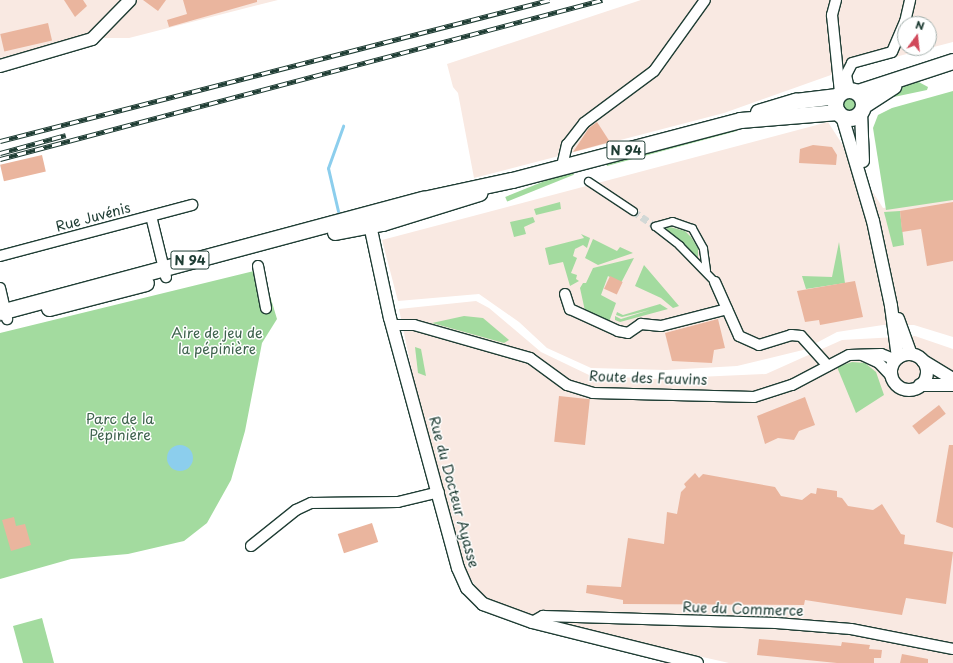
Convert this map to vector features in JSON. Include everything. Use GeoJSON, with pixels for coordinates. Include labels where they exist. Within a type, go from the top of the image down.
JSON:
{"type":"FeatureCollection","features":[{"type":"Feature","properties":{"kind":"main road","name":"N 94"},"geometry":{"type":"LineString","coordinates":[[852,98],[953,61]]}},
{"type":"Feature","properties":{"kind":"main road","name":"N 94"},"geometry":{"type":"LineString","coordinates":[[3,315],[165,272],[322,235],[476,185],[512,180],[740,120],[795,101],[852,98],[906,79],[953,66]]}},
{"type":"Feature","properties":{"kind":"main road"},"geometry":{"type":"LineString","coordinates":[[852,98],[852,118],[840,114],[835,104],[852,98]]}},
{"type":"Feature","properties":{"kind":"main road","name":"N 94"},"geometry":{"type":"LineString","coordinates":[[740,120],[840,114]]}},
{"type":"Feature","properties":{"kind":"street"},"geometry":{"type":"LineString","coordinates":[[0,66],[92,39],[130,0]]}},
{"type":"Feature","properties":{"kind":"street"},"geometry":{"type":"LineString","coordinates":[[562,166],[567,146],[584,123],[654,71],[706,0]]}},
{"type":"Feature","properties":{"kind":"street"},"geometry":{"type":"LineString","coordinates":[[836,0],[832,15],[852,98],[861,142],[870,208],[899,338],[897,359],[892,377]]}},
{"type":"Feature","properties":{"kind":"street"},"geometry":{"type":"LineString","coordinates":[[852,98],[846,75],[852,63],[892,52],[905,22],[910,0]]}},
{"type":"Feature","properties":{"kind":"street"},"geometry":{"type":"LineString","coordinates":[[840,114],[870,208]]}},
{"type":"Feature","properties":{"kind":"street"},"geometry":{"type":"LineString","coordinates":[[588,181],[633,212]]}},
{"type":"Feature","properties":{"kind":"street","name":"Rue Juvénis"},"geometry":{"type":"LineString","coordinates":[[0,256],[192,205]]}},
{"type":"Feature","properties":{"kind":"street"},"geometry":{"type":"LineString","coordinates":[[150,216],[165,272]]}},
{"type":"Feature","properties":{"kind":"street","name":"Rue du Docteur Ayasse"},"geometry":{"type":"LineString","coordinates":[[372,219],[391,319],[439,492],[458,568],[467,588],[483,604],[532,622],[697,663]]}},
{"type":"Feature","properties":{"kind":"street"},"geometry":{"type":"LineString","coordinates":[[706,270],[703,248],[692,228],[672,221],[655,226],[679,245],[706,270],[715,282],[739,336],[752,344],[796,334],[809,344],[818,358],[828,366]]}},
{"type":"Feature","properties":{"kind":"street"},"geometry":{"type":"LineString","coordinates":[[258,266],[266,308]]}},
{"type":"Feature","properties":{"kind":"street"},"geometry":{"type":"LineString","coordinates":[[0,288],[3,315]]}},
{"type":"Feature","properties":{"kind":"street"},"geometry":{"type":"LineString","coordinates":[[565,294],[570,309],[628,333],[641,324],[661,326],[727,309]]}},
{"type":"Feature","properties":{"kind":"street","name":"Route des Fauvins"},"geometry":{"type":"LineString","coordinates":[[391,319],[530,358],[567,385],[593,393],[754,396],[792,385],[824,372],[828,366],[858,354],[881,354],[897,359]]}},
{"type":"Feature","properties":{"kind":"street"},"geometry":{"type":"LineString","coordinates":[[899,338],[911,354],[953,379]]}},
{"type":"Feature","properties":{"kind":"street"},"geometry":{"type":"LineString","coordinates":[[858,354],[873,359],[904,389],[920,386],[953,385]]}},
{"type":"Feature","properties":{"kind":"street"},"geometry":{"type":"LineString","coordinates":[[897,359],[911,354]]}},
{"type":"Feature","properties":{"kind":"street"},"geometry":{"type":"LineString","coordinates":[[920,386],[927,374],[923,361]]}},
{"type":"Feature","properties":{"kind":"street"},"geometry":{"type":"LineString","coordinates":[[251,546],[296,510],[311,503],[398,502],[439,492]]}},
{"type":"Feature","properties":{"kind":"street","name":"Rue du Commerce"},"geometry":{"type":"LineString","coordinates":[[532,622],[542,616],[784,624],[852,629],[953,649]]}},
{"type":"Feature","properties":{"kind":"shaded area"},"geometry":{"type":"Polygon","coordinates":[[[0,0],[278,0],[129,38],[85,38],[0,58],[0,0]]]}},
{"type":"Feature","properties":{"kind":"shaded area"},"geometry":{"type":"Polygon","coordinates":[[[641,0],[953,0],[953,42],[937,46],[937,16],[897,16],[897,56],[899,56],[845,70],[724,113],[474,178],[458,93],[453,87],[447,64],[641,0]]]}},
{"type":"Feature","properties":{"kind":"shaded area"},"geometry":{"type":"Polygon","coordinates":[[[828,122],[883,208],[953,199],[953,337],[914,325],[883,325],[837,332],[803,350],[737,366],[666,370],[591,368],[547,348],[519,322],[479,294],[398,301],[382,240],[828,122]]]}},
{"type":"Feature","properties":{"kind":"shaded area"},"geometry":{"type":"Polygon","coordinates":[[[476,301],[489,308],[541,352],[589,375],[653,379],[766,374],[842,340],[915,336],[953,349],[953,663],[729,663],[570,627],[493,602],[480,593],[467,573],[414,381],[399,309],[476,301]]]}},
{"type":"Feature","properties":{"kind":"green space"},"geometry":{"type":"Polygon","coordinates":[[[915,80],[928,87],[927,90],[889,98],[891,89],[915,80]]]}},
{"type":"Feature","properties":{"kind":"green space"},"geometry":{"type":"Polygon","coordinates":[[[953,91],[953,200],[886,210],[873,128],[878,115],[892,108],[953,91]]]}},
{"type":"Feature","properties":{"kind":"green space"},"geometry":{"type":"Polygon","coordinates":[[[849,95],[855,98],[858,104],[855,110],[849,113],[843,110],[840,104],[843,98],[849,95]]]}},
{"type":"Feature","properties":{"kind":"green space"},"geometry":{"type":"Polygon","coordinates":[[[728,130],[737,131],[607,166],[606,162],[728,130]]]}},
{"type":"Feature","properties":{"kind":"green space"},"geometry":{"type":"Polygon","coordinates":[[[572,170],[574,175],[507,202],[505,197],[572,170]]]}},
{"type":"Feature","properties":{"kind":"green space"},"geometry":{"type":"Polygon","coordinates":[[[560,202],[561,209],[536,215],[534,209],[560,202]]]}},
{"type":"Feature","properties":{"kind":"green space"},"geometry":{"type":"Polygon","coordinates":[[[900,211],[904,245],[893,247],[884,212],[900,211]]]}},
{"type":"Feature","properties":{"kind":"green space"},"geometry":{"type":"Polygon","coordinates":[[[533,217],[535,222],[524,227],[526,234],[514,237],[510,222],[533,217]]]}},
{"type":"Feature","properties":{"kind":"green space"},"geometry":{"type":"Polygon","coordinates":[[[670,227],[685,231],[691,237],[698,248],[698,260],[664,229],[670,227]]]}},
{"type":"Feature","properties":{"kind":"green space"},"geometry":{"type":"Polygon","coordinates":[[[581,234],[590,238],[587,248],[583,245],[575,249],[573,256],[577,258],[571,273],[577,275],[576,279],[579,281],[570,286],[563,262],[549,265],[545,248],[584,238],[581,234]]]}},
{"type":"Feature","properties":{"kind":"green space"},"geometry":{"type":"Polygon","coordinates":[[[593,239],[617,251],[620,247],[633,253],[598,265],[585,258],[593,239]]]}},
{"type":"Feature","properties":{"kind":"green space"},"geometry":{"type":"Polygon","coordinates":[[[839,242],[845,283],[806,289],[802,276],[832,277],[839,242]]]}},
{"type":"Feature","properties":{"kind":"green space"},"geometry":{"type":"Polygon","coordinates":[[[634,258],[621,283],[608,276],[601,295],[616,303],[609,322],[585,311],[580,288],[583,283],[586,283],[593,268],[634,258]]]}},
{"type":"Feature","properties":{"kind":"green space"},"geometry":{"type":"Polygon","coordinates":[[[644,265],[679,306],[673,308],[661,298],[635,286],[644,265]]]}},
{"type":"Feature","properties":{"kind":"green space","name":"Parc de la Pépinière"},"geometry":{"type":"Polygon","coordinates":[[[262,269],[277,319],[262,343],[245,431],[231,480],[207,523],[184,541],[128,554],[71,559],[0,579],[0,333],[262,269]]]}},
{"type":"Feature","properties":{"kind":"green space"},"geometry":{"type":"Polygon","coordinates":[[[660,304],[668,309],[620,322],[615,320],[615,316],[621,319],[650,310],[622,317],[616,315],[617,312],[623,315],[660,304]]]}},
{"type":"Feature","properties":{"kind":"green space"},"geometry":{"type":"Polygon","coordinates":[[[464,316],[483,318],[509,340],[504,343],[432,323],[464,316]]]}},
{"type":"Feature","properties":{"kind":"green space"},"geometry":{"type":"Polygon","coordinates":[[[415,347],[421,349],[426,376],[418,373],[415,347]]]}},
{"type":"Feature","properties":{"kind":"green space"},"geometry":{"type":"Polygon","coordinates":[[[852,362],[865,363],[876,372],[884,395],[856,413],[837,367],[852,362]]]}},
{"type":"Feature","properties":{"kind":"green space"},"geometry":{"type":"Polygon","coordinates":[[[42,618],[54,663],[23,663],[13,626],[42,618]]]}},
{"type":"Feature","properties":{"kind":"water"},"geometry":{"type":"Polygon","coordinates":[[[180,445],[189,449],[193,458],[189,467],[180,471],[171,467],[167,458],[171,449],[180,445]]]}},
{"type":"Feature","properties":{"kind":"building"},"geometry":{"type":"Polygon","coordinates":[[[64,0],[83,0],[87,6],[75,17],[64,0]]]}},
{"type":"Feature","properties":{"kind":"building"},"geometry":{"type":"Polygon","coordinates":[[[143,0],[166,0],[158,11],[143,0]]]}},
{"type":"Feature","properties":{"kind":"building"},"geometry":{"type":"Polygon","coordinates":[[[183,0],[257,0],[257,2],[169,27],[167,20],[187,14],[183,0]]]}},
{"type":"Feature","properties":{"kind":"building"},"geometry":{"type":"Polygon","coordinates":[[[48,23],[52,41],[4,52],[0,34],[48,23]]]}},
{"type":"Feature","properties":{"kind":"building"},"geometry":{"type":"Polygon","coordinates":[[[597,122],[610,142],[573,152],[589,128],[597,122]]]}},
{"type":"Feature","properties":{"kind":"building"},"geometry":{"type":"Polygon","coordinates":[[[813,145],[832,147],[837,155],[836,165],[799,163],[800,149],[813,145]]]}},
{"type":"Feature","properties":{"kind":"building"},"geometry":{"type":"Polygon","coordinates":[[[42,155],[46,172],[4,181],[0,165],[42,155]]]}},
{"type":"Feature","properties":{"kind":"building"},"geometry":{"type":"Polygon","coordinates":[[[953,202],[953,261],[927,266],[921,229],[902,232],[900,211],[953,202]]]}},
{"type":"Feature","properties":{"kind":"building"},"geometry":{"type":"Polygon","coordinates":[[[610,276],[623,282],[617,295],[604,289],[610,276]]]}},
{"type":"Feature","properties":{"kind":"building"},"geometry":{"type":"Polygon","coordinates":[[[855,281],[863,317],[820,325],[819,320],[805,322],[797,291],[855,281]]]}},
{"type":"Feature","properties":{"kind":"building"},"geometry":{"type":"Polygon","coordinates":[[[718,319],[725,348],[714,350],[712,363],[672,361],[665,333],[718,319]]]}},
{"type":"Feature","properties":{"kind":"building"},"geometry":{"type":"Polygon","coordinates":[[[559,396],[590,399],[585,445],[554,442],[559,396]]]}},
{"type":"Feature","properties":{"kind":"building"},"geometry":{"type":"Polygon","coordinates":[[[805,397],[815,425],[799,431],[794,440],[778,438],[765,444],[757,416],[805,397]]]}},
{"type":"Feature","properties":{"kind":"building"},"geometry":{"type":"Polygon","coordinates":[[[939,405],[946,414],[919,435],[912,426],[939,405]]]}},
{"type":"Feature","properties":{"kind":"building"},"geometry":{"type":"Polygon","coordinates":[[[949,445],[953,445],[953,528],[936,522],[949,445]]]}},
{"type":"Feature","properties":{"kind":"building"},"geometry":{"type":"Polygon","coordinates":[[[695,473],[699,478],[703,474],[775,487],[781,496],[802,500],[811,493],[816,494],[817,488],[837,491],[837,497],[842,498],[848,506],[873,510],[882,504],[901,534],[905,535],[904,544],[953,552],[946,604],[906,598],[902,615],[805,600],[804,605],[623,604],[623,600],[586,593],[587,585],[621,587],[628,538],[664,544],[667,512],[677,514],[681,492],[686,487],[684,484],[695,473]]]}},
{"type":"Feature","properties":{"kind":"building"},"geometry":{"type":"Polygon","coordinates":[[[14,517],[16,526],[25,524],[31,545],[11,551],[2,520],[14,517]]]}},
{"type":"Feature","properties":{"kind":"building"},"geometry":{"type":"Polygon","coordinates":[[[372,523],[378,542],[344,553],[338,534],[372,523]]]}},
{"type":"Feature","properties":{"kind":"building"},"geometry":{"type":"Polygon","coordinates":[[[759,639],[841,646],[842,642],[870,645],[869,649],[882,650],[881,658],[874,658],[874,663],[837,663],[757,655],[759,639]]]}},
{"type":"Feature","properties":{"kind":"building"},"geometry":{"type":"Polygon","coordinates":[[[902,654],[928,659],[928,663],[900,663],[902,654]]]}},
{"type":"Feature","properties":{"kind":"waterway"},"geometry":{"type":"LineString","coordinates":[[338,211],[328,168],[343,126]]}},
{"type":"Feature","properties":{"kind":"tunnel"},"geometry":{"type":"LineString","coordinates":[[633,211],[655,226]]}},
{"type":"Feature","properties":{"kind":"railway"},"geometry":{"type":"LineString","coordinates":[[0,141],[549,0]]}},
{"type":"Feature","properties":{"kind":"railway"},"geometry":{"type":"LineString","coordinates":[[0,159],[602,0]]}},
{"type":"Feature","properties":{"kind":"railway"},"geometry":{"type":"LineString","coordinates":[[0,153],[66,135]]}},
{"type":"Feature","properties":{"kind":"park label","name":"Aire de jeu de la pépinière"},"geometry":{"type":"Point","coordinates":[217,342]}}]}
